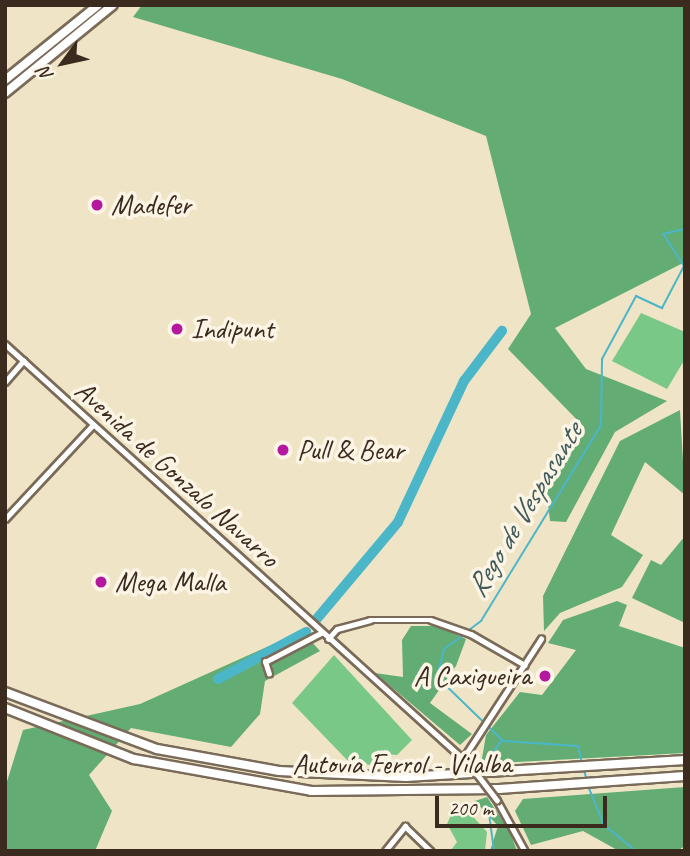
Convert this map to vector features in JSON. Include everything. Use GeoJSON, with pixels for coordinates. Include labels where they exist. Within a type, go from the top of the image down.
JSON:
{"type":"FeatureCollection","features":[{"type":"Feature","properties":{"kind":"highway"},"geometry":{"type":"LineString","coordinates":[[5,80],[98,5]]}},
{"type":"Feature","properties":{"kind":"highway"},"geometry":{"type":"LineString","coordinates":[[5,93],[113,5]]}},
{"type":"Feature","properties":{"kind":"highway","name":"Autovía Ferrol - Vilalba"},"geometry":{"type":"LineString","coordinates":[[5,692],[157,749],[279,771],[406,777],[685,760]]}},
{"type":"Feature","properties":{"kind":"highway","name":"Autovía Ferrol - Vilalba"},"geometry":{"type":"LineString","coordinates":[[5,708],[134,759],[311,791],[459,790],[685,776]]}},
{"type":"Feature","properties":{"kind":"street","name":"Avenida de Gonzalo Navarro"},"geometry":{"type":"LineString","coordinates":[[5,344],[321,633],[464,757],[497,800],[525,851]]}},
{"type":"Feature","properties":{"kind":"street"},"geometry":{"type":"LineString","coordinates":[[5,382],[23,361]]}},
{"type":"Feature","properties":{"kind":"street"},"geometry":{"type":"LineString","coordinates":[[6,518],[92,426]]}},
{"type":"Feature","properties":{"kind":"street"},"geometry":{"type":"LineString","coordinates":[[328,639],[337,629],[370,620],[431,620],[471,634],[525,665]]}},
{"type":"Feature","properties":{"kind":"street"},"geometry":{"type":"LineString","coordinates":[[269,674],[265,662],[321,633]]}},
{"type":"Feature","properties":{"kind":"street"},"geometry":{"type":"LineString","coordinates":[[464,757],[541,639]]}},
{"type":"Feature","properties":{"kind":"street"},"geometry":{"type":"LineString","coordinates":[[385,851],[405,826],[431,851]]}},
{"type":"Feature","properties":{"kind":"green space"},"geometry":{"type":"Polygon","coordinates":[[[142,5],[685,5],[685,262],[555,328],[586,369],[667,401],[615,432],[566,522],[550,521],[546,486],[584,427],[508,349],[531,314],[486,136],[342,79],[133,17],[142,5]]]}},
{"type":"Feature","properties":{"kind":"green space"},"geometry":{"type":"Polygon","coordinates":[[[641,313],[685,332],[685,359],[667,389],[612,361],[641,313]]]}},
{"type":"Feature","properties":{"kind":"green space"},"geometry":{"type":"Polygon","coordinates":[[[680,410],[685,495],[645,462],[611,535],[643,555],[622,587],[560,613],[544,631],[543,596],[620,441],[680,410]]]}},
{"type":"Feature","properties":{"kind":"green space"},"geometry":{"type":"Polygon","coordinates":[[[685,536],[685,623],[632,598],[651,560],[661,565],[685,536]]]}},
{"type":"Feature","properties":{"kind":"green space"},"geometry":{"type":"Polygon","coordinates":[[[617,601],[627,605],[619,626],[685,648],[685,753],[481,764],[486,735],[520,692],[542,695],[576,650],[548,643],[563,620],[617,601]]]}},
{"type":"Feature","properties":{"kind":"green space"},"geometry":{"type":"Polygon","coordinates":[[[411,626],[438,626],[466,639],[456,666],[430,703],[472,734],[460,745],[375,673],[403,677],[402,640],[411,626]]]}},
{"type":"Feature","properties":{"kind":"green space"},"geometry":{"type":"Polygon","coordinates":[[[302,631],[320,651],[265,681],[260,714],[231,747],[131,728],[89,775],[112,811],[95,851],[5,851],[5,788],[23,730],[140,704],[302,631]]]}},
{"type":"Feature","properties":{"kind":"green space"},"geometry":{"type":"Polygon","coordinates":[[[334,655],[412,740],[397,755],[384,754],[373,765],[350,763],[292,703],[334,655]]]}},
{"type":"Feature","properties":{"kind":"green space"},"geometry":{"type":"Polygon","coordinates":[[[685,787],[685,846],[677,851],[619,851],[583,831],[531,845],[515,811],[523,799],[685,787]]]}},
{"type":"Feature","properties":{"kind":"green space"},"geometry":{"type":"Polygon","coordinates":[[[487,797],[509,830],[517,851],[490,851],[498,826],[475,801],[487,797]]]}},
{"type":"Feature","properties":{"kind":"green space"},"geometry":{"type":"Polygon","coordinates":[[[467,810],[487,832],[485,851],[451,850],[457,842],[447,824],[451,815],[467,810]]]}},
{"type":"Feature","properties":{"kind":"waterway"},"geometry":{"type":"LineString","coordinates":[[125,5],[138,5]]}},
{"type":"Feature","properties":{"kind":"waterway","name":"Rego de Vespasante"},"geometry":{"type":"LineString","coordinates":[[469,630],[481,621],[601,425],[602,359],[636,296],[662,308],[684,266],[663,234],[685,229]]}},
{"type":"Feature","properties":{"kind":"waterway"},"geometry":{"type":"LineString","coordinates":[[315,621],[398,522],[464,381],[502,331]]}},
{"type":"Feature","properties":{"kind":"waterway"},"geometry":{"type":"LineString","coordinates":[[218,679],[306,632]]}},
{"type":"Feature","properties":{"kind":"waterway","name":"Rego de Vespasante"},"geometry":{"type":"LineString","coordinates":[[465,634],[444,649],[437,677],[502,740],[491,756]]}},
{"type":"Feature","properties":{"kind":"waterway"},"geometry":{"type":"LineString","coordinates":[[504,741],[578,746],[582,764]]}},
{"type":"Feature","properties":{"kind":"waterway"},"geometry":{"type":"LineString","coordinates":[[584,770],[587,781]]}},
{"type":"Feature","properties":{"kind":"waterway"},"geometry":{"type":"LineString","coordinates":[[588,786],[604,825],[636,851]]}},
{"type":"Feature","properties":{"kind":"waterway","name":"Rego de Vespasante"},"geometry":{"type":"LineString","coordinates":[[488,806],[494,851]]}},
{"type":"Feature","properties":{"kind":"place","name":"Madefer"},"geometry":{"type":"Point","coordinates":[97,205]}},
{"type":"Feature","properties":{"kind":"place","name":"Indipunt"},"geometry":{"type":"Point","coordinates":[177,329]}},
{"type":"Feature","properties":{"kind":"place","name":"Pull & Bear"},"geometry":{"type":"Point","coordinates":[283,450]}},
{"type":"Feature","properties":{"kind":"place","name":"Mega Malla"},"geometry":{"type":"Point","coordinates":[101,582]}},
{"type":"Feature","properties":{"kind":"place","name":"A Caxigueira"},"geometry":{"type":"Point","coordinates":[545,676]}}]}
